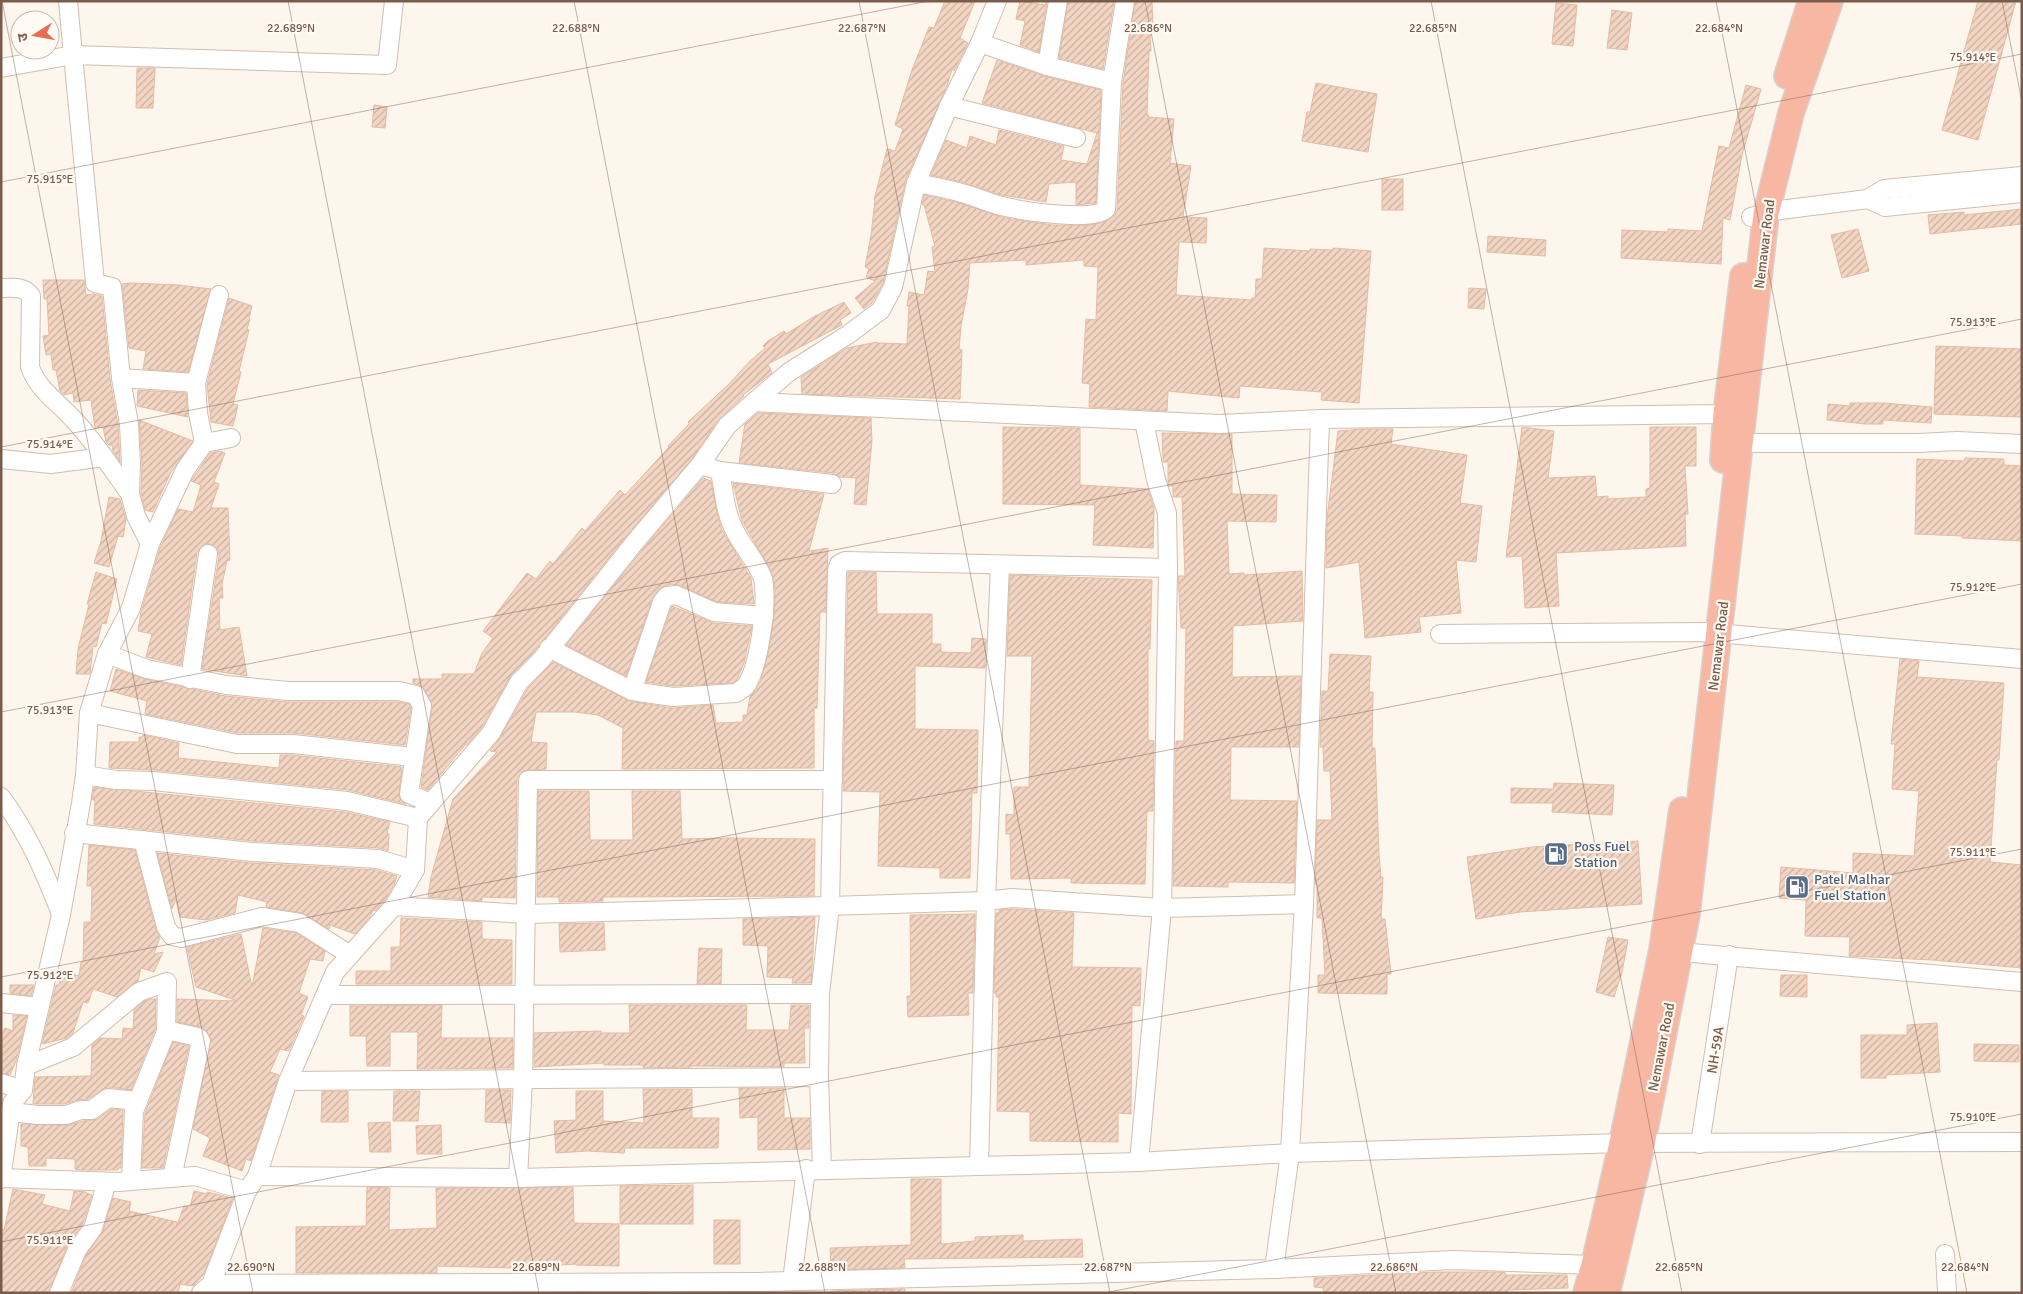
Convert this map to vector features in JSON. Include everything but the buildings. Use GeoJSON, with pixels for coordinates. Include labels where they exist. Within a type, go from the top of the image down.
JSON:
{"type":"FeatureCollection","features":[{"type":"Feature","properties":{"kind":"highway","name":"Nemawar Road"},"geometry":{"type":"LineString","coordinates":[[1711,632],[1741,443],[1759,215],[1767,140],[1811,1]]}},
{"type":"Feature","properties":{"kind":"highway","name":"Nemawar Road"},"geometry":{"type":"LineString","coordinates":[[1606,1293],[1632,1144],[1671,951],[1687,914],[1711,632],[1716,537],[1726,414],[1759,215],[1790,113],[1830,1]]}},
{"type":"Feature","properties":{"kind":"highway","name":"Nemawar Road"},"geometry":{"type":"LineString","coordinates":[[1586,1293],[1632,1144]]}},
{"type":"Feature","properties":{"kind":"street"},"geometry":{"type":"LineString","coordinates":[[68,1],[95,283],[112,287],[121,378],[129,424],[130,494],[136,516],[150,544]]}},
{"type":"Feature","properties":{"kind":"street"},"geometry":{"type":"LineString","coordinates":[[1,68],[73,55],[387,65],[394,1]]}},
{"type":"Feature","properties":{"kind":"street"},"geometry":{"type":"LineString","coordinates":[[997,1],[980,43],[949,106],[916,183],[893,287],[881,310],[856,329],[789,372],[727,426],[700,465],[541,660],[519,682],[491,733],[418,818],[415,870],[394,906],[335,972],[288,1081],[257,1176],[247,1191],[206,1288],[792,1281],[1274,1269],[1453,1260],[1594,1265]]}},
{"type":"Feature","properties":{"kind":"street"},"geometry":{"type":"LineString","coordinates":[[1047,66],[1058,1]]}},
{"type":"Feature","properties":{"kind":"street"},"geometry":{"type":"LineString","coordinates":[[916,183],[965,194],[998,205],[1029,211],[1074,216],[1103,213],[1106,209],[1112,82],[1125,1]]}},
{"type":"Feature","properties":{"kind":"street"},"geometry":{"type":"LineString","coordinates":[[980,43],[1047,66],[1112,82]]}},
{"type":"Feature","properties":{"kind":"street"},"geometry":{"type":"LineString","coordinates":[[949,106],[1076,138]]}},
{"type":"Feature","properties":{"kind":"street"},"geometry":{"type":"LineString","coordinates":[[1759,215],[1780,210],[1868,199],[1884,189],[2022,176]]}},
{"type":"Feature","properties":{"kind":"street"},"geometry":{"type":"LineString","coordinates":[[1868,199],[1885,207],[2022,193]]}},
{"type":"Feature","properties":{"kind":"street"},"geometry":{"type":"LineString","coordinates":[[1,288],[20,288],[28,291],[32,296],[30,367],[34,377],[42,388],[75,420],[130,494]]}},
{"type":"Feature","properties":{"kind":"street"},"geometry":{"type":"LineString","coordinates":[[204,443],[198,413],[196,383],[219,295]]}},
{"type":"Feature","properties":{"kind":"street"},"geometry":{"type":"LineString","coordinates":[[121,378],[196,383]]}},
{"type":"Feature","properties":{"kind":"street"},"geometry":{"type":"LineString","coordinates":[[754,402],[1220,424],[1320,420],[1726,414]]}},
{"type":"Feature","properties":{"kind":"street"},"geometry":{"type":"LineString","coordinates":[[1274,1269],[1290,1153],[1304,904],[1320,420]]}},
{"type":"Feature","properties":{"kind":"street"},"geometry":{"type":"LineString","coordinates":[[1138,1162],[1162,908],[1168,568],[1167,513],[1156,480],[1144,421]]}},
{"type":"Feature","properties":{"kind":"street"},"geometry":{"type":"LineString","coordinates":[[231,438],[204,443],[185,470],[150,544],[131,608],[107,654],[89,713],[85,775],[61,915],[26,1066],[23,1090],[12,1103],[1,1178],[120,1182],[195,1176],[247,1191]]}},
{"type":"Feature","properties":{"kind":"street"},"geometry":{"type":"LineString","coordinates":[[1741,443],[1918,443],[1957,441],[2022,444]]}},
{"type":"Feature","properties":{"kind":"street"},"geometry":{"type":"LineString","coordinates":[[1,459],[51,464],[104,457]]}},
{"type":"Feature","properties":{"kind":"street"},"geometry":{"type":"LineString","coordinates":[[700,465],[720,471],[832,484]]}},
{"type":"Feature","properties":{"kind":"street"},"geometry":{"type":"LineString","coordinates":[[549,648],[632,691],[673,697],[742,691],[748,684],[754,665],[764,616],[762,577],[735,532],[727,512],[720,471]]}},
{"type":"Feature","properties":{"kind":"street"},"geometry":{"type":"LineString","coordinates":[[190,679],[208,554]]}},
{"type":"Feature","properties":{"kind":"street"},"geometry":{"type":"LineString","coordinates":[[792,1281],[814,1169],[819,1077],[820,994],[830,906],[837,571],[839,564],[846,561],[1168,568]]}},
{"type":"Feature","properties":{"kind":"street"},"geometry":{"type":"LineString","coordinates":[[978,1165],[986,901],[1000,565]]}},
{"type":"Feature","properties":{"kind":"street"},"geometry":{"type":"LineString","coordinates":[[632,691],[662,602],[667,596],[676,594],[714,612],[764,616]]}},
{"type":"Feature","properties":{"kind":"street"},"geometry":{"type":"LineString","coordinates":[[1440,634],[1711,632],[2022,659]]}},
{"type":"Feature","properties":{"kind":"street"},"geometry":{"type":"LineString","coordinates":[[107,654],[147,669],[226,685],[288,691],[399,691],[416,695],[422,706],[409,794],[431,803]]}},
{"type":"Feature","properties":{"kind":"street"},"geometry":{"type":"LineString","coordinates":[[89,713],[237,744],[292,744],[413,757]]}},
{"type":"Feature","properties":{"kind":"street"},"geometry":{"type":"LineString","coordinates":[[85,775],[116,780],[153,781],[347,801],[418,818]]}},
{"type":"Feature","properties":{"kind":"street"},"geometry":{"type":"LineString","coordinates":[[518,1178],[524,1080],[528,780],[833,780]]}},
{"type":"Feature","properties":{"kind":"street"},"geometry":{"type":"LineString","coordinates":[[1,797],[41,864],[61,915]]}},
{"type":"Feature","properties":{"kind":"street"},"geometry":{"type":"LineString","coordinates":[[74,833],[252,852],[378,859],[415,870]]}},
{"type":"Feature","properties":{"kind":"street"},"geometry":{"type":"LineString","coordinates":[[143,840],[166,927],[172,936],[180,938],[262,917],[300,923],[350,955]]}},
{"type":"Feature","properties":{"kind":"street"},"geometry":{"type":"LineString","coordinates":[[394,906],[525,914],[986,901],[1012,898],[1162,908],[1304,904]]}},
{"type":"Feature","properties":{"kind":"street"},"geometry":{"type":"LineString","coordinates":[[1671,951],[2022,982]]}},
{"type":"Feature","properties":{"kind":"street","name":"NH-59A"},"geometry":{"type":"LineString","coordinates":[[1700,1144],[1729,955]]}},
{"type":"Feature","properties":{"kind":"street"},"geometry":{"type":"LineString","coordinates":[[26,1066],[73,1047],[139,992],[166,982],[166,1030],[134,1111],[131,1180]]}},
{"type":"Feature","properties":{"kind":"street"},"geometry":{"type":"LineString","coordinates":[[326,995],[820,994]]}},
{"type":"Feature","properties":{"kind":"street"},"geometry":{"type":"LineString","coordinates":[[1,1003],[39,1007]]}},
{"type":"Feature","properties":{"kind":"street"},"geometry":{"type":"LineString","coordinates":[[166,1030],[198,1037],[201,1041],[172,1178]]}},
{"type":"Feature","properties":{"kind":"street"},"geometry":{"type":"LineString","coordinates":[[288,1081],[819,1077]]}},
{"type":"Feature","properties":{"kind":"street"},"geometry":{"type":"LineString","coordinates":[[1,1083],[23,1090]]}},
{"type":"Feature","properties":{"kind":"street"},"geometry":{"type":"LineString","coordinates":[[11,1112],[38,1115],[66,1115],[81,1110],[92,1110],[108,1098],[138,1101]]}},
{"type":"Feature","properties":{"kind":"street"},"geometry":{"type":"LineString","coordinates":[[257,1176],[518,1178],[1138,1162],[1290,1153],[1632,1144],[2022,1142]]}},
{"type":"Feature","properties":{"kind":"street"},"geometry":{"type":"LineString","coordinates":[[59,1293],[77,1250],[93,1228],[107,1182]]}},
{"type":"Feature","properties":{"kind":"street"},"geometry":{"type":"LineString","coordinates":[[1945,1254],[1947,1293]]}},
{"type":"Feature","properties":{"kind":"place","name":"Poss Fuel Station"},"geometry":{"type":"Point","coordinates":[1556,854]}},
{"type":"Feature","properties":{"kind":"place","name":"Patel Malhar Fuel Station"},"geometry":{"type":"Point","coordinates":[1797,887]}}]}
